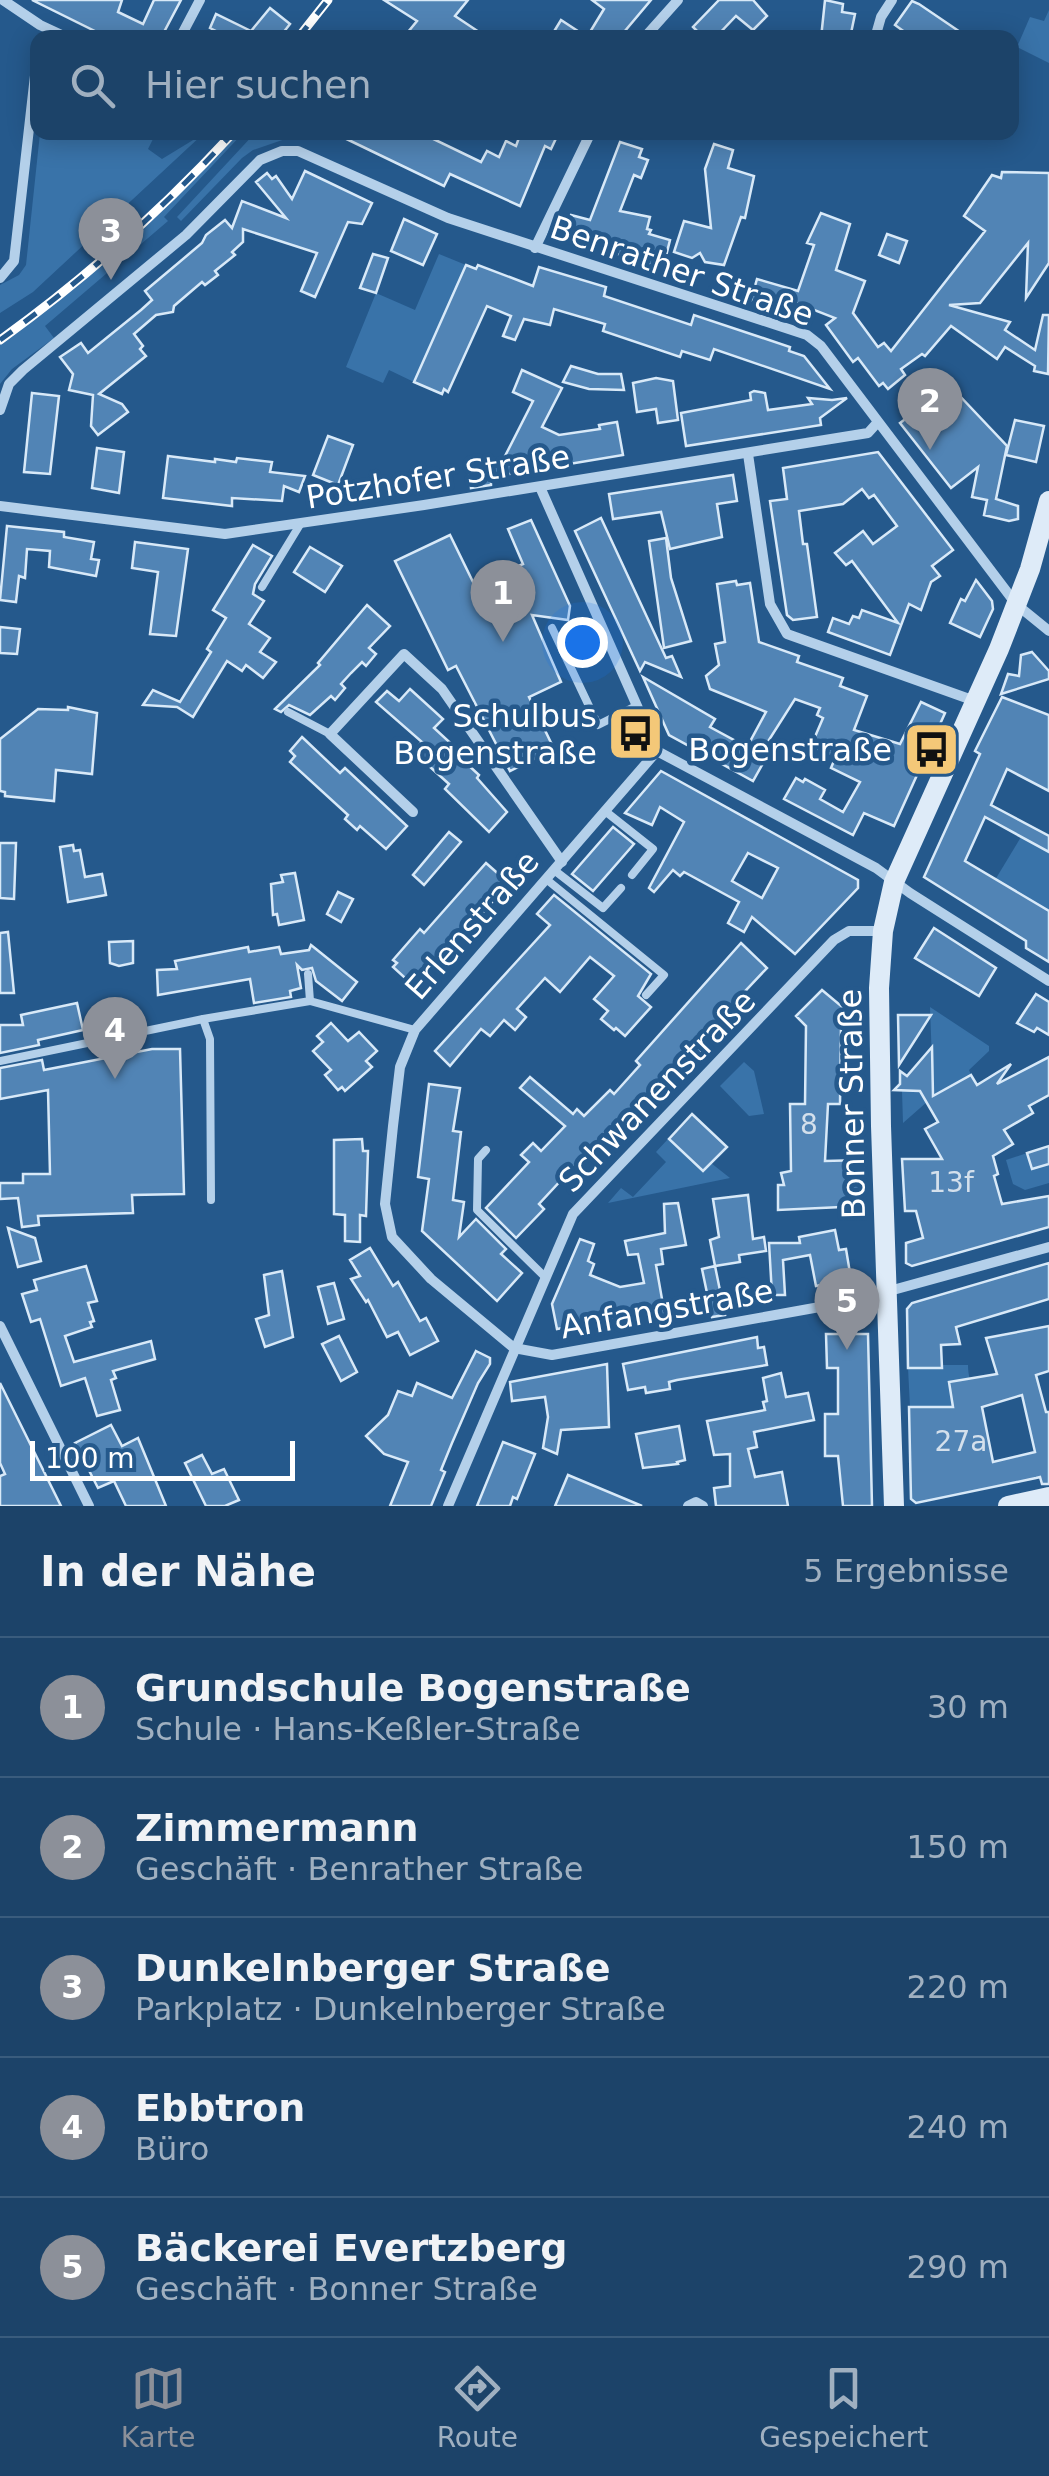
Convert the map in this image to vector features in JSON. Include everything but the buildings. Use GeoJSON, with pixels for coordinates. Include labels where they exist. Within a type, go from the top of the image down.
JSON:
{"type":"FeatureCollection","features":[{"type":"Feature","properties":{"kind":"main road","name":"Bonner Straße"},"geometry":{"type":"LineString","coordinates":[[894,1506],[878,988],[883,931],[894,882],[1016,604],[1049,502]]}},
{"type":"Feature","properties":{"kind":"main road"},"geometry":{"type":"LineString","coordinates":[[1008,1506],[1049,1498]]}},
{"type":"Feature","properties":{"kind":"street"},"geometry":{"type":"LineString","coordinates":[[2,0],[52,30]]}},
{"type":"Feature","properties":{"kind":"street"},"geometry":{"type":"LineString","coordinates":[[184,30],[200,0]]}},
{"type":"Feature","properties":{"kind":"street"},"geometry":{"type":"LineString","coordinates":[[651,30],[678,0]]}},
{"type":"Feature","properties":{"kind":"street"},"geometry":{"type":"LineString","coordinates":[[877,30],[892,0]]}},
{"type":"Feature","properties":{"kind":"street"},"geometry":{"type":"LineString","coordinates":[[40,24],[40,30]]}},
{"type":"Feature","properties":{"kind":"street"},"geometry":{"type":"LineString","coordinates":[[0,278],[14,261],[30,120]]}},
{"type":"Feature","properties":{"kind":"street"},"geometry":{"type":"LineString","coordinates":[[536,248],[586,140]]}},
{"type":"Feature","properties":{"kind":"street","name":"Benrather Straße"},"geometry":{"type":"LineString","coordinates":[[0,410],[10,384],[23,370],[186,235],[260,160],[282,151],[298,151],[448,218],[806,335],[821,346],[1016,604],[1049,631]]}},
{"type":"Feature","properties":{"kind":"street","name":"Potzhofer Straße"},"geometry":{"type":"LineString","coordinates":[[0,506],[225,534],[748,454],[868,433],[877,423]]}},
{"type":"Feature","properties":{"kind":"street"},"geometry":{"type":"LineString","coordinates":[[748,454],[770,604],[787,634],[975,701]]}},
{"type":"Feature","properties":{"kind":"street"},"geometry":{"type":"LineString","coordinates":[[540,487],[658,750],[876,868],[1049,980]]}},
{"type":"Feature","properties":{"kind":"street"},"geometry":{"type":"LineString","coordinates":[[413,812],[330,734],[404,654],[442,689],[554,870]]}},
{"type":"Feature","properties":{"kind":"street","name":"Erlenstraße"},"geometry":{"type":"LineString","coordinates":[[514,1348],[409,1258],[386,1223],[400,1067],[415,1030],[658,750]]}},
{"type":"Feature","properties":{"kind":"street","name":"Schwanenstraße"},"geometry":{"type":"LineString","coordinates":[[448,1506],[573,1214],[834,940],[850,931],[883,931]]}},
{"type":"Feature","properties":{"kind":"street","name":"Anfangstraße"},"geometry":{"type":"LineString","coordinates":[[514,1348],[540,1354],[568,1354],[887,1294],[1049,1247]]}},
{"type":"Feature","properties":{"kind":"street"},"geometry":{"type":"LineString","coordinates":[[0,1326],[89,1506]]}},
{"type":"Feature","properties":{"kind":"street"},"geometry":{"type":"LineString","coordinates":[[688,1506],[696,1502],[703,1506]]}},
{"type":"Feature","properties":{"kind":"lane"},"geometry":{"type":"LineString","coordinates":[[262,587],[301,523]]}},
{"type":"Feature","properties":{"kind":"lane"},"geometry":{"type":"LineString","coordinates":[[552,628],[598,725],[636,706]]}},
{"type":"Feature","properties":{"kind":"lane"},"geometry":{"type":"LineString","coordinates":[[288,712],[330,734]]}},
{"type":"Feature","properties":{"kind":"lane"},"geometry":{"type":"LineString","coordinates":[[605,811],[652,849],[632,874]]}},
{"type":"Feature","properties":{"kind":"lane"},"geometry":{"type":"LineString","coordinates":[[554,870],[603,908],[621,888]]}},
{"type":"Feature","properties":{"kind":"lane"},"geometry":{"type":"LineString","coordinates":[[554,870],[664,974],[646,994]]}},
{"type":"Feature","properties":{"kind":"lane"},"geometry":{"type":"LineString","coordinates":[[308,974],[310,1001]]}},
{"type":"Feature","properties":{"kind":"lane"},"geometry":{"type":"LineString","coordinates":[[0,1061],[310,1001],[415,1030]]}},
{"type":"Feature","properties":{"kind":"lane"},"geometry":{"type":"LineString","coordinates":[[202,1019],[210,1039],[210,1200]]}},
{"type":"Feature","properties":{"kind":"lane"},"geometry":{"type":"LineString","coordinates":[[486,1150],[478,1159],[477,1210],[544,1277]]}},
{"type":"Feature","properties":{"kind":"shaded area"},"geometry":{"type":"Polygon","coordinates":[[[1049,10],[1049,63],[1019,48],[1030,17],[1044,21],[1049,10]]]}},
{"type":"Feature","properties":{"kind":"shaded area"},"geometry":{"type":"Polygon","coordinates":[[[39,140],[152,140],[148,149],[162,159],[197,140],[33,292],[0,313],[0,285],[19,275],[26,265],[39,140]]]}},
{"type":"Feature","properties":{"kind":"shaded area"},"geometry":{"type":"Polygon","coordinates":[[[229,140],[236,140],[164,217],[168,221],[45,326],[54,338],[12,369],[0,384],[0,344],[123,245],[229,140]]]}},
{"type":"Feature","properties":{"kind":"shaded area"},"geometry":{"type":"Polygon","coordinates":[[[248,140],[282,140],[242,158],[181,221],[177,217],[248,140]]]}},
{"type":"Feature","properties":{"kind":"shaded area"},"geometry":{"type":"Polygon","coordinates":[[[439,254],[466,265],[414,382],[389,370],[383,383],[346,367],[376,293],[415,310],[439,254]]]}},
{"type":"Feature","properties":{"kind":"shaded area"},"geometry":{"type":"Polygon","coordinates":[[[1021,837],[1049,852],[1049,912],[995,880],[1021,837]]]}},
{"type":"Feature","properties":{"kind":"shaded area"},"geometry":{"type":"Polygon","coordinates":[[[930,1007],[989,1046],[989,1051],[969,1070],[971,1075],[936,1094],[903,1123],[902,1091],[933,1090],[930,1007]]]}},
{"type":"Feature","properties":{"kind":"shaded area"},"geometry":{"type":"Polygon","coordinates":[[[744,1062],[754,1071],[764,1114],[749,1116],[720,1086],[744,1062]]]}},
{"type":"Feature","properties":{"kind":"shaded area"},"geometry":{"type":"Polygon","coordinates":[[[668,1139],[703,1171],[711,1163],[730,1178],[608,1203],[621,1188],[633,1197],[666,1162],[656,1152],[668,1139]]]}},
{"type":"Feature","properties":{"kind":"shaded area"},"geometry":{"type":"Polygon","coordinates":[[[1027,1153],[1032,1169],[1049,1164],[1049,1183],[1025,1190],[1013,1184],[1006,1160],[1027,1153]]]}},
{"type":"Feature","properties":{"kind":"shaded area"},"geometry":{"type":"Polygon","coordinates":[[[968,1365],[985,1417],[973,1419],[910,1407],[908,1368],[968,1365]]]}},
{"type":"Feature","properties":{"kind":"railway"},"geometry":{"type":"LineString","coordinates":[[304,30],[328,0]]}},
{"type":"Feature","properties":{"kind":"railway"},"geometry":{"type":"LineString","coordinates":[[0,340],[122,242],[226,140]]}},
{"type":"Feature","properties":{"kind":"place","name":"Dunkelnberger Straße"},"geometry":{"type":"Point","coordinates":[111,280]}},
{"type":"Feature","properties":{"kind":"place","name":"Zimmermann"},"geometry":{"type":"Point","coordinates":[930,450]}},
{"type":"Feature","properties":{"kind":"place","name":"Grundschule Bogenstraße"},"geometry":{"type":"Point","coordinates":[503,642]}},
{"type":"Feature","properties":{"kind":"place","name":"Schulbus Bogenstraße"},"geometry":{"type":"Point","coordinates":[636,734]}},
{"type":"Feature","properties":{"kind":"place","name":"Bogenstraße"},"geometry":{"type":"Point","coordinates":[931,750]}},
{"type":"Feature","properties":{"kind":"place","name":"Ebbtron"},"geometry":{"type":"Point","coordinates":[115,1079]}},
{"type":"Feature","properties":{"kind":"place","name":"Bäckerei Evertzberg"},"geometry":{"type":"Point","coordinates":[847,1350]}}]}
